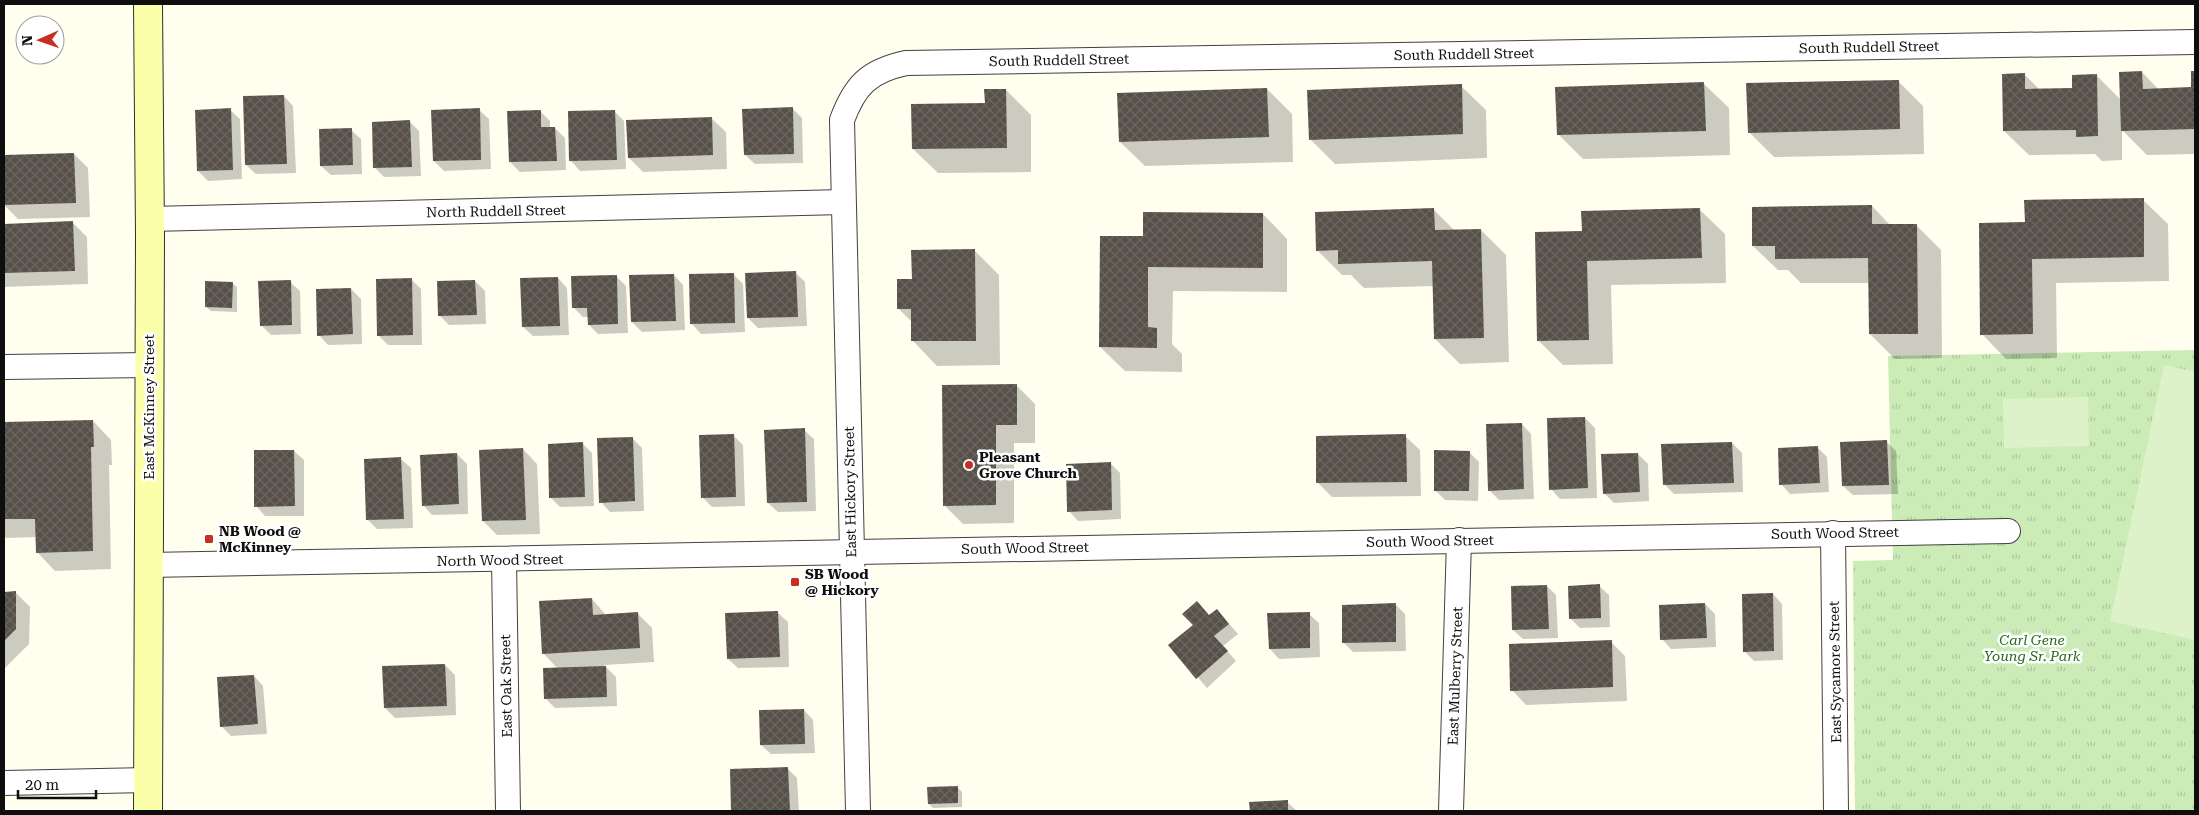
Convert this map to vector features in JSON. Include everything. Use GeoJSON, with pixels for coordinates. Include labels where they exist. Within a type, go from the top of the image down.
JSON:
{"type":"FeatureCollection","features":[{"type":"Feature","properties":{"kind":"main road","name":"East McKinney Street"},"geometry":{"type":"LineString","coordinates":[[148,4],[150,219],[148,364],[148,811]]}},
{"type":"Feature","properties":{"kind":"street","name":"South Ruddell Street"},"geometry":{"type":"LineString","coordinates":[[843,202],[842,120],[850,98],[864,80],[884,68],[906,63],[2195,42]]}},
{"type":"Feature","properties":{"kind":"street","name":"North Ruddell Street"},"geometry":{"type":"LineString","coordinates":[[150,219],[843,202]]}},
{"type":"Feature","properties":{"kind":"street","name":"East Hickory Street"},"geometry":{"type":"LineString","coordinates":[[843,202],[858,811]]}},
{"type":"Feature","properties":{"kind":"street"},"geometry":{"type":"LineString","coordinates":[[4,367],[148,364]]}},
{"type":"Feature","properties":{"kind":"street","name":"South Wood Street"},"geometry":{"type":"LineString","coordinates":[[852,552],[2008,531]]}},
{"type":"Feature","properties":{"kind":"street","name":"East Sycamore Street"},"geometry":{"type":"LineString","coordinates":[[1833,533],[1836,811]]}},
{"type":"Feature","properties":{"kind":"street","name":"East Mulberry Street"},"geometry":{"type":"LineString","coordinates":[[1451,811],[1459,540]]}},
{"type":"Feature","properties":{"kind":"street","name":"North Wood Street"},"geometry":{"type":"LineString","coordinates":[[148,565],[504,560],[852,552]]}},
{"type":"Feature","properties":{"kind":"street","name":"East Oak Street"},"geometry":{"type":"LineString","coordinates":[[504,560],[508,811]]}},
{"type":"Feature","properties":{"kind":"street"},"geometry":{"type":"LineString","coordinates":[[4,783],[148,780]]}},
{"type":"Feature","properties":{"kind":"green space","name":"Carl Gene Young Sr. Park"},"geometry":{"type":"Polygon","coordinates":[[[2195,350],[2195,811],[1855,811],[1853,561],[1893,560],[1888,356],[2195,350]]]}},
{"type":"Feature","properties":{"kind":"green space"},"geometry":{"type":"Polygon","coordinates":[[[2164,365],[2195,372],[2195,640],[2110,621],[2164,365]]]}},
{"type":"Feature","properties":{"kind":"green space"},"geometry":{"type":"Polygon","coordinates":[[[2088,397],[2089,446],[2004,448],[2003,399],[2088,397]]]}},
{"type":"Feature","properties":{"kind":"building"},"geometry":{"type":"Polygon","coordinates":[[[2142,71],[2143,89],[2191,87],[2191,71],[2195,71],[2195,129],[2121,131],[2119,72],[2142,71]]]}},
{"type":"Feature","properties":{"kind":"building"},"geometry":{"type":"Polygon","coordinates":[[[2025,73],[2025,89],[2072,88],[2072,75],[2097,74],[2098,136],[2076,137],[2076,130],[2003,131],[2002,74],[2025,73]]]}},
{"type":"Feature","properties":{"kind":"building"},"geometry":{"type":"Polygon","coordinates":[[[1899,80],[1900,129],[1748,133],[1746,83],[1899,80]]]}},
{"type":"Feature","properties":{"kind":"building"},"geometry":{"type":"Polygon","coordinates":[[[1704,82],[1706,131],[1557,135],[1555,87],[1704,82]]]}},
{"type":"Feature","properties":{"kind":"building"},"geometry":{"type":"Polygon","coordinates":[[[1462,84],[1463,134],[1309,140],[1307,90],[1462,84]]]}},
{"type":"Feature","properties":{"kind":"building"},"geometry":{"type":"Polygon","coordinates":[[[1267,88],[1269,137],[1119,142],[1117,93],[1267,88]]]}},
{"type":"Feature","properties":{"kind":"building"},"geometry":{"type":"Polygon","coordinates":[[[984,89],[1006,89],[1007,148],[912,149],[911,104],[985,103],[984,89]]]}},
{"type":"Feature","properties":{"kind":"building"},"geometry":{"type":"Polygon","coordinates":[[[284,95],[287,164],[245,165],[243,96],[284,95]]]}},
{"type":"Feature","properties":{"kind":"building"},"geometry":{"type":"Polygon","coordinates":[[[793,107],[794,154],[744,155],[742,109],[793,107]]]}},
{"type":"Feature","properties":{"kind":"building"},"geometry":{"type":"Polygon","coordinates":[[[231,108],[233,170],[197,171],[195,110],[231,108]]]}},
{"type":"Feature","properties":{"kind":"building"},"geometry":{"type":"Polygon","coordinates":[[[480,108],[481,160],[433,161],[431,110],[480,108]]]}},
{"type":"Feature","properties":{"kind":"building"},"geometry":{"type":"Polygon","coordinates":[[[541,110],[541,127],[555,127],[557,161],[509,162],[507,111],[541,110]]]}},
{"type":"Feature","properties":{"kind":"building"},"geometry":{"type":"Polygon","coordinates":[[[615,110],[617,160],[569,161],[568,111],[615,110]]]}},
{"type":"Feature","properties":{"kind":"building"},"geometry":{"type":"Polygon","coordinates":[[[712,117],[713,155],[628,158],[626,120],[712,117]]]}},
{"type":"Feature","properties":{"kind":"building"},"geometry":{"type":"Polygon","coordinates":[[[410,120],[412,167],[373,168],[372,122],[410,120]]]}},
{"type":"Feature","properties":{"kind":"building"},"geometry":{"type":"Polygon","coordinates":[[[352,128],[353,165],[320,166],[319,129],[352,128]]]}},
{"type":"Feature","properties":{"kind":"building"},"geometry":{"type":"Polygon","coordinates":[[[74,153],[76,203],[4,205],[4,155],[74,153]]]}},
{"type":"Feature","properties":{"kind":"building"},"geometry":{"type":"Polygon","coordinates":[[[2144,198],[2144,257],[2032,259],[2033,334],[1980,335],[1979,223],[2025,222],[2024,200],[2144,198]]]}},
{"type":"Feature","properties":{"kind":"building"},"geometry":{"type":"Polygon","coordinates":[[[1872,205],[1872,224],[1917,224],[1918,334],[1869,334],[1868,258],[1775,259],[1775,246],[1752,246],[1752,207],[1872,205]]]}},
{"type":"Feature","properties":{"kind":"building"},"geometry":{"type":"Polygon","coordinates":[[[1434,208],[1435,230],[1481,229],[1484,338],[1434,339],[1432,261],[1338,264],[1338,250],[1316,251],[1315,212],[1434,208]]]}},
{"type":"Feature","properties":{"kind":"building"},"geometry":{"type":"Polygon","coordinates":[[[1700,208],[1702,258],[1587,261],[1589,340],[1537,341],[1535,232],[1582,231],[1581,211],[1700,208]]]}},
{"type":"Feature","properties":{"kind":"building"},"geometry":{"type":"Polygon","coordinates":[[[1143,212],[1263,213],[1263,268],[1148,267],[1148,327],[1157,328],[1157,348],[1099,347],[1100,236],[1143,236],[1143,212]]]}},
{"type":"Feature","properties":{"kind":"building"},"geometry":{"type":"Polygon","coordinates":[[[73,221],[75,271],[4,273],[4,224],[73,221]]]}},
{"type":"Feature","properties":{"kind":"building"},"geometry":{"type":"Polygon","coordinates":[[[975,249],[976,341],[911,341],[911,309],[897,309],[897,279],[912,279],[911,250],[975,249]]]}},
{"type":"Feature","properties":{"kind":"building"},"geometry":{"type":"Polygon","coordinates":[[[796,271],[798,317],[747,318],[745,273],[796,271]]]}},
{"type":"Feature","properties":{"kind":"building"},"geometry":{"type":"Polygon","coordinates":[[[734,273],[735,323],[690,324],[689,274],[734,273]]]}},
{"type":"Feature","properties":{"kind":"building"},"geometry":{"type":"Polygon","coordinates":[[[674,274],[676,321],[631,322],[629,275],[674,274]]]}},
{"type":"Feature","properties":{"kind":"building"},"geometry":{"type":"Polygon","coordinates":[[[617,275],[618,324],[588,325],[587,308],[572,308],[571,276],[617,275]]]}},
{"type":"Feature","properties":{"kind":"building"},"geometry":{"type":"Polygon","coordinates":[[[558,277],[560,326],[522,327],[520,278],[558,277]]]}},
{"type":"Feature","properties":{"kind":"building"},"geometry":{"type":"Polygon","coordinates":[[[412,278],[413,335],[377,336],[376,279],[412,278]]]}},
{"type":"Feature","properties":{"kind":"building"},"geometry":{"type":"Polygon","coordinates":[[[291,280],[292,325],[260,326],[258,281],[291,280]]]}},
{"type":"Feature","properties":{"kind":"building"},"geometry":{"type":"Polygon","coordinates":[[[475,280],[477,315],[438,316],[437,281],[475,280]]]}},
{"type":"Feature","properties":{"kind":"building"},"geometry":{"type":"Polygon","coordinates":[[[205,281],[233,282],[232,308],[205,307],[205,281]]]}},
{"type":"Feature","properties":{"kind":"building"},"geometry":{"type":"Polygon","coordinates":[[[351,288],[353,334],[317,336],[316,289],[351,288]]]}},
{"type":"Feature","properties":{"kind":"building","name":"Pleasant Grove Church"},"geometry":{"type":"Polygon","coordinates":[[[1017,384],[1017,425],[996,425],[996,505],[943,506],[942,385],[1017,384]]]}},
{"type":"Feature","properties":{"kind":"building"},"geometry":{"type":"Polygon","coordinates":[[[1585,417],[1588,488],[1549,490],[1547,418],[1585,417]]]}},
{"type":"Feature","properties":{"kind":"building"},"geometry":{"type":"Polygon","coordinates":[[[93,420],[94,447],[91,447],[93,551],[36,553],[35,519],[4,519],[4,422],[93,420]]]}},
{"type":"Feature","properties":{"kind":"building"},"geometry":{"type":"Polygon","coordinates":[[[1522,423],[1524,489],[1488,491],[1486,424],[1522,423]]]}},
{"type":"Feature","properties":{"kind":"building"},"geometry":{"type":"Polygon","coordinates":[[[805,428],[807,502],[767,503],[764,430],[805,428]]]}},
{"type":"Feature","properties":{"kind":"building"},"geometry":{"type":"Polygon","coordinates":[[[734,434],[736,497],[701,498],[699,435],[734,434]]]}},
{"type":"Feature","properties":{"kind":"building"},"geometry":{"type":"Polygon","coordinates":[[[1406,434],[1407,482],[1316,483],[1316,436],[1406,434]]]}},
{"type":"Feature","properties":{"kind":"building"},"geometry":{"type":"Polygon","coordinates":[[[633,437],[635,501],[599,503],[597,438],[633,437]]]}},
{"type":"Feature","properties":{"kind":"building"},"geometry":{"type":"Polygon","coordinates":[[[1887,440],[1889,485],[1842,486],[1840,442],[1887,440]]]}},
{"type":"Feature","properties":{"kind":"building"},"geometry":{"type":"Polygon","coordinates":[[[583,442],[585,497],[549,498],[548,444],[583,442]]]}},
{"type":"Feature","properties":{"kind":"building"},"geometry":{"type":"Polygon","coordinates":[[[1732,442],[1734,483],[1663,485],[1661,444],[1732,442]]]}},
{"type":"Feature","properties":{"kind":"building"},"geometry":{"type":"Polygon","coordinates":[[[1818,446],[1820,483],[1779,485],[1778,448],[1818,446]]]}},
{"type":"Feature","properties":{"kind":"building"},"geometry":{"type":"Polygon","coordinates":[[[523,448],[526,520],[482,521],[479,450],[523,448]]]}},
{"type":"Feature","properties":{"kind":"building"},"geometry":{"type":"Polygon","coordinates":[[[254,450],[294,450],[295,506],[254,507],[254,450]]]}},
{"type":"Feature","properties":{"kind":"building"},"geometry":{"type":"Polygon","coordinates":[[[1434,450],[1470,451],[1469,491],[1434,491],[1434,450]]]}},
{"type":"Feature","properties":{"kind":"building"},"geometry":{"type":"Polygon","coordinates":[[[457,453],[459,504],[422,506],[420,455],[457,453]]]}},
{"type":"Feature","properties":{"kind":"building"},"geometry":{"type":"Polygon","coordinates":[[[1638,453],[1640,492],[1603,494],[1601,454],[1638,453]]]}},
{"type":"Feature","properties":{"kind":"building"},"geometry":{"type":"Polygon","coordinates":[[[401,457],[404,519],[366,520],[364,459],[401,457]]]}},
{"type":"Feature","properties":{"kind":"building"},"geometry":{"type":"Polygon","coordinates":[[[1111,462],[1112,510],[1067,512],[1066,464],[1111,462]]]}},
{"type":"Feature","properties":{"kind":"building"},"geometry":{"type":"Polygon","coordinates":[[[1600,584],[1601,618],[1569,619],[1568,586],[1600,584]]]}},
{"type":"Feature","properties":{"kind":"building"},"geometry":{"type":"Polygon","coordinates":[[[1547,585],[1549,629],[1512,630],[1511,586],[1547,585]]]}},
{"type":"Feature","properties":{"kind":"building"},"geometry":{"type":"Polygon","coordinates":[[[16,591],[16,629],[4,641],[4,592],[16,591]]]}},
{"type":"Feature","properties":{"kind":"building"},"geometry":{"type":"Polygon","coordinates":[[[1773,593],[1774,651],[1743,652],[1742,594],[1773,593]]]}},
{"type":"Feature","properties":{"kind":"building"},"geometry":{"type":"Polygon","coordinates":[[[592,598],[593,615],[638,612],[640,648],[542,654],[539,601],[592,598]]]}},
{"type":"Feature","properties":{"kind":"building"},"geometry":{"type":"Polygon","coordinates":[[[1197,601],[1209,615],[1217,609],[1229,624],[1214,636],[1228,651],[1196,679],[1168,645],[1193,625],[1182,614],[1197,601]]]}},
{"type":"Feature","properties":{"kind":"building"},"geometry":{"type":"Polygon","coordinates":[[[1396,603],[1396,642],[1342,643],[1342,605],[1396,603]]]}},
{"type":"Feature","properties":{"kind":"building"},"geometry":{"type":"Polygon","coordinates":[[[1705,603],[1707,638],[1660,640],[1659,605],[1705,603]]]}},
{"type":"Feature","properties":{"kind":"building"},"geometry":{"type":"Polygon","coordinates":[[[778,611],[780,657],[727,659],[725,613],[778,611]]]}},
{"type":"Feature","properties":{"kind":"building"},"geometry":{"type":"Polygon","coordinates":[[[1310,612],[1310,648],[1269,649],[1267,613],[1310,612]]]}},
{"type":"Feature","properties":{"kind":"building"},"geometry":{"type":"Polygon","coordinates":[[[1612,640],[1613,687],[1510,691],[1509,644],[1612,640]]]}},
{"type":"Feature","properties":{"kind":"building"},"geometry":{"type":"Polygon","coordinates":[[[445,664],[447,706],[384,708],[382,666],[445,664]]]}},
{"type":"Feature","properties":{"kind":"building"},"geometry":{"type":"Polygon","coordinates":[[[606,666],[607,697],[544,699],[543,668],[606,666]]]}},
{"type":"Feature","properties":{"kind":"building"},"geometry":{"type":"Polygon","coordinates":[[[254,675],[258,724],[220,727],[217,677],[254,675]]]}},
{"type":"Feature","properties":{"kind":"building"},"geometry":{"type":"Polygon","coordinates":[[[804,709],[805,744],[760,745],[759,710],[804,709]]]}},
{"type":"Feature","properties":{"kind":"building"},"geometry":{"type":"Polygon","coordinates":[[[788,767],[790,811],[731,811],[730,769],[788,767]]]}},
{"type":"Feature","properties":{"kind":"building"},"geometry":{"type":"Polygon","coordinates":[[[958,786],[958,803],[928,804],[927,787],[958,786]]]}},
{"type":"Feature","properties":{"kind":"building"},"geometry":{"type":"Polygon","coordinates":[[[1288,800],[1288,811],[1250,811],[1249,802],[1288,800]]]}},
{"type":"Feature","properties":{"kind":"place","name":"Pleasant Grove Church"},"geometry":{"type":"Point","coordinates":[969,465]}},
{"type":"Feature","properties":{"kind":"place","name":"NB Wood @ McKinney"},"geometry":{"type":"Point","coordinates":[209,539]}},
{"type":"Feature","properties":{"kind":"place","name":"SB Wood @ Hickory"},"geometry":{"type":"Point","coordinates":[795,582]}}]}
